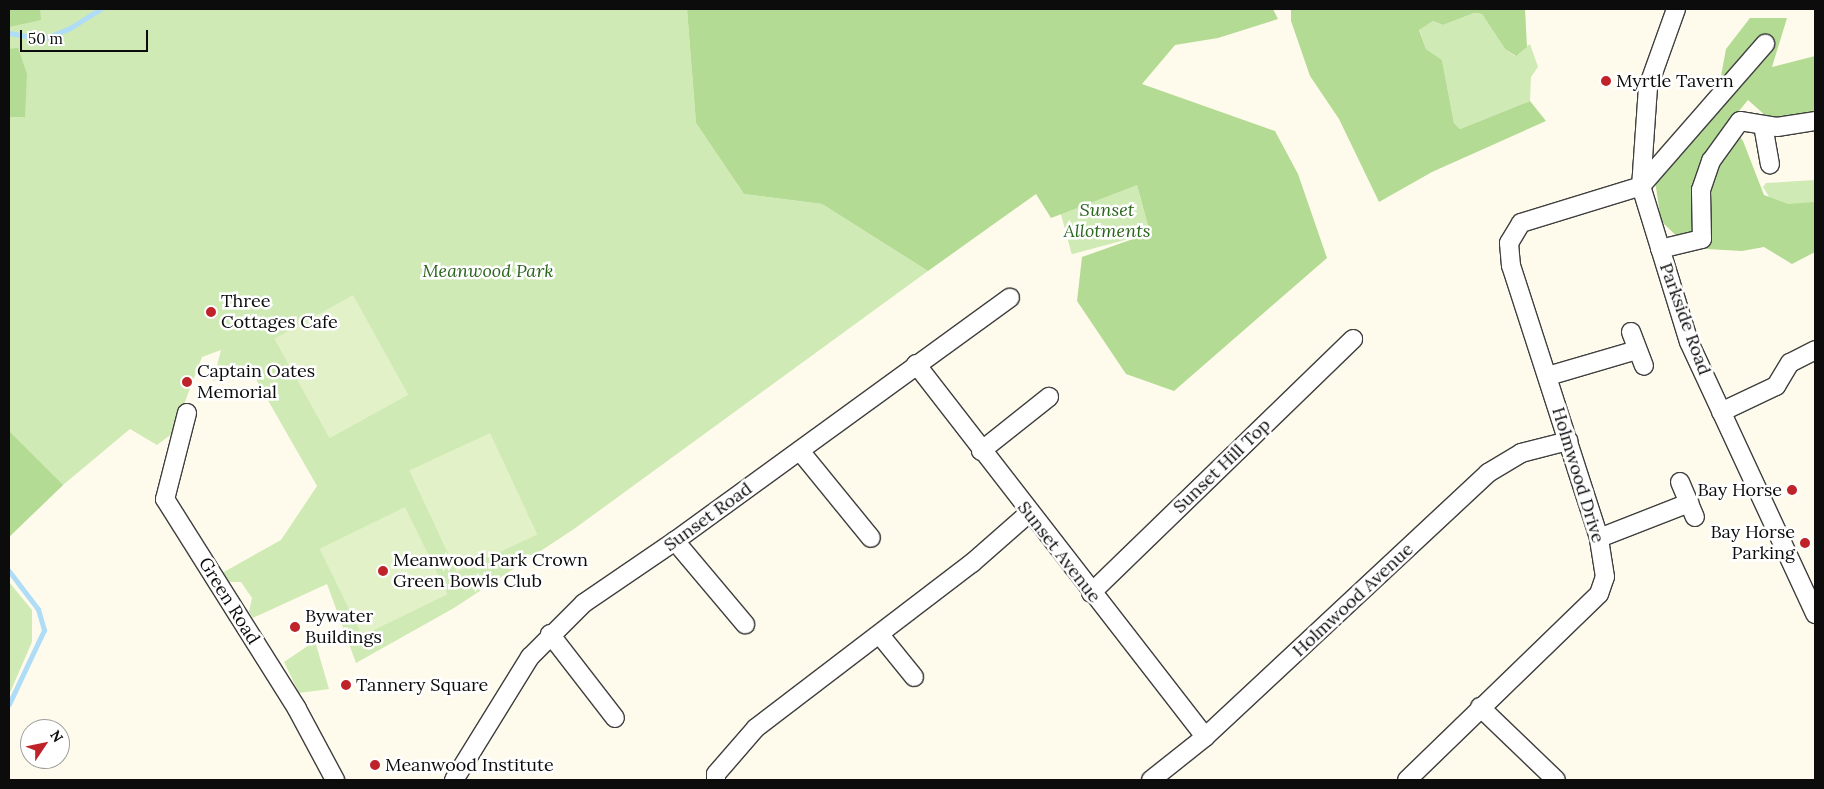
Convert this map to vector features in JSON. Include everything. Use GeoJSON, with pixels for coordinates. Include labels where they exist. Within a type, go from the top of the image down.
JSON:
{"type":"FeatureCollection","features":[{"type":"Feature","properties":{"kind":"street","name":"Parkside Road"},"geometry":{"type":"LineString","coordinates":[[1676,9],[1648,87],[1641,186],[1689,342],[1815,614]]}},
{"type":"Feature","properties":{"kind":"street"},"geometry":{"type":"LineString","coordinates":[[1641,186],[1765,44]]}},
{"type":"Feature","properties":{"kind":"street"},"geometry":{"type":"LineString","coordinates":[[1660,249],[1702,239],[1701,190],[1711,161],[1740,121],[1777,127],[1815,121]]}},
{"type":"Feature","properties":{"kind":"street"},"geometry":{"type":"LineString","coordinates":[[1764,125],[1770,164]]}},
{"type":"Feature","properties":{"kind":"street","name":"Holmwood Drive"},"geometry":{"type":"LineString","coordinates":[[1407,780],[1480,707],[1599,594],[1605,577],[1599,538],[1511,266],[1509,242],[1521,222],[1641,186]]}},
{"type":"Feature","properties":{"kind":"street","name":"Sunset Road"},"geometry":{"type":"LineString","coordinates":[[454,780],[506,691],[550,634],[584,603],[676,541],[916,364],[1010,298]]}},
{"type":"Feature","properties":{"kind":"street"},"geometry":{"type":"LineString","coordinates":[[1548,376],[1640,358],[1632,332]]}},
{"type":"Feature","properties":{"kind":"street","name":"Sunset Hill Top"},"geometry":{"type":"LineString","coordinates":[[1091,593],[1354,339]]}},
{"type":"Feature","properties":{"kind":"street"},"geometry":{"type":"LineString","coordinates":[[1721,412],[1776,386],[1790,363],[1815,350]]}},
{"type":"Feature","properties":{"kind":"street","name":"Sunset Avenue"},"geometry":{"type":"LineString","coordinates":[[916,364],[1029,513],[1205,737]]}},
{"type":"Feature","properties":{"kind":"street"},"geometry":{"type":"LineString","coordinates":[[981,451],[1049,396]]}},
{"type":"Feature","properties":{"kind":"street","name":"Green Road"},"geometry":{"type":"LineString","coordinates":[[187,413],[165,499],[297,709],[335,780]]}},
{"type":"Feature","properties":{"kind":"street","name":"Holmwood Avenue"},"geometry":{"type":"LineString","coordinates":[[1151,780],[1205,737],[1488,473],[1521,453],[1568,441]]}},
{"type":"Feature","properties":{"kind":"street"},"geometry":{"type":"LineString","coordinates":[[800,451],[872,538]]}},
{"type":"Feature","properties":{"kind":"street"},"geometry":{"type":"LineString","coordinates":[[1599,538],[1692,510],[1680,482]]}},
{"type":"Feature","properties":{"kind":"street"},"geometry":{"type":"LineString","coordinates":[[716,780],[716,774],[756,728],[972,563],[1029,513]]}},
{"type":"Feature","properties":{"kind":"street"},"geometry":{"type":"LineString","coordinates":[[676,541],[745,624]]}},
{"type":"Feature","properties":{"kind":"street"},"geometry":{"type":"LineString","coordinates":[[550,634],[615,718]]}},
{"type":"Feature","properties":{"kind":"street"},"geometry":{"type":"LineString","coordinates":[[880,635],[914,678]]}},
{"type":"Feature","properties":{"kind":"street"},"geometry":{"type":"LineString","coordinates":[[1480,707],[1556,780]]}},
{"type":"Feature","properties":{"kind":"green space","name":"Meanwood Park"},"geometry":{"type":"Polygon","coordinates":[[[9,9],[687,9],[696,123],[744,194],[822,204],[928,271],[574,529],[454,608],[356,663],[327,584],[253,618],[249,612],[252,598],[241,582],[228,582],[222,573],[281,540],[317,486],[250,369],[213,381],[221,350],[202,357],[173,433],[157,445],[130,429],[63,485],[9,537],[9,9]]]}},
{"type":"Feature","properties":{"kind":"green space"},"geometry":{"type":"Polygon","coordinates":[[[9,9],[40,9],[41,20],[9,27],[9,9]]]}},
{"type":"Feature","properties":{"kind":"green space"},"geometry":{"type":"Polygon","coordinates":[[[687,9],[1273,9],[1278,19],[1218,38],[1175,45],[1142,84],[1275,131],[1298,174],[1327,258],[1174,391],[1126,374],[1077,301],[1082,257],[1150,233],[1137,185],[1051,218],[1036,194],[928,271],[822,204],[744,194],[696,123],[687,9]]]}},
{"type":"Feature","properties":{"kind":"green space"},"geometry":{"type":"Polygon","coordinates":[[[1291,9],[1525,9],[1527,47],[1516,56],[1505,49],[1482,14],[1474,13],[1443,25],[1433,21],[1419,30],[1426,49],[1442,60],[1454,123],[1460,129],[1530,101],[1546,121],[1432,172],[1379,202],[1339,119],[1310,76],[1291,21],[1291,9]]]}},
{"type":"Feature","properties":{"kind":"green space"},"geometry":{"type":"Polygon","coordinates":[[[1474,13],[1482,14],[1505,49],[1515,56],[1530,44],[1538,67],[1531,77],[1530,101],[1460,129],[1454,123],[1442,60],[1426,49],[1419,29],[1433,21],[1443,25],[1474,13]]]}},
{"type":"Feature","properties":{"kind":"green space"},"geometry":{"type":"Polygon","coordinates":[[[1750,18],[1787,18],[1772,67],[1815,56],[1815,110],[1795,120],[1766,116],[1748,100],[1730,122],[1743,141],[1764,195],[1788,204],[1815,202],[1815,252],[1792,264],[1764,247],[1742,251],[1689,248],[1661,221],[1655,181],[1735,89],[1721,76],[1726,49],[1750,18]]]}},
{"type":"Feature","properties":{"kind":"green space"},"geometry":{"type":"Polygon","coordinates":[[[18,48],[27,74],[25,117],[9,117],[9,49],[18,48]]]}},
{"type":"Feature","properties":{"kind":"green space"},"geometry":{"type":"Polygon","coordinates":[[[1815,180],[1815,233],[1783,220],[1763,187],[1766,183],[1815,180]]]}},
{"type":"Feature","properties":{"kind":"green space","name":"Sunset Allotments"},"geometry":{"type":"Polygon","coordinates":[[[1137,185],[1150,233],[1072,254],[1059,206],[1137,185]]]}},
{"type":"Feature","properties":{"kind":"green space"},"geometry":{"type":"Polygon","coordinates":[[[353,295],[408,395],[330,438],[274,339],[353,295]]]}},
{"type":"Feature","properties":{"kind":"green space"},"geometry":{"type":"Polygon","coordinates":[[[9,431],[63,485],[9,537],[9,431]]]}},
{"type":"Feature","properties":{"kind":"green space"},"geometry":{"type":"Polygon","coordinates":[[[490,433],[537,535],[457,572],[409,471],[490,433]]]}},
{"type":"Feature","properties":{"kind":"green space","name":"Meanwood Park Crown Green Bowls Club"},"geometry":{"type":"Polygon","coordinates":[[[405,507],[448,594],[362,636],[320,549],[405,507]]]}},
{"type":"Feature","properties":{"kind":"green space"},"geometry":{"type":"Polygon","coordinates":[[[9,582],[32,610],[32,642],[9,695],[9,582]]]}},
{"type":"Feature","properties":{"kind":"green space"},"geometry":{"type":"Polygon","coordinates":[[[315,641],[329,689],[299,693],[284,662],[315,641]]]}},
{"type":"Feature","properties":{"kind":"waterway"},"geometry":{"type":"LineString","coordinates":[[9,33],[43,39],[70,28],[101,9]]}},
{"type":"Feature","properties":{"kind":"waterway"},"geometry":{"type":"LineString","coordinates":[[9,571],[38,609],[44,630],[9,704]]}},
{"type":"Feature","properties":{"kind":"place","name":"Myrtle Tavern"},"geometry":{"type":"Point","coordinates":[1606,81]}},
{"type":"Feature","properties":{"kind":"place","name":"Three Cottages Cafe"},"geometry":{"type":"Point","coordinates":[211,312]}},
{"type":"Feature","properties":{"kind":"place","name":"Captain Oates Memorial"},"geometry":{"type":"Point","coordinates":[187,382]}},
{"type":"Feature","properties":{"kind":"place","name":"Bay Horse"},"geometry":{"type":"Point","coordinates":[1792,490]}},
{"type":"Feature","properties":{"kind":"place","name":"Bay Horse Parking"},"geometry":{"type":"Point","coordinates":[1805,543]}},
{"type":"Feature","properties":{"kind":"place","name":"Meanwood Park Crown Green Bowls Club"},"geometry":{"type":"Point","coordinates":[383,571]}},
{"type":"Feature","properties":{"kind":"place","name":"Bywater Buildings"},"geometry":{"type":"Point","coordinates":[295,627]}},
{"type":"Feature","properties":{"kind":"place","name":"Tannery Square"},"geometry":{"type":"Point","coordinates":[346,685]}},
{"type":"Feature","properties":{"kind":"place","name":"Meanwood Institute"},"geometry":{"type":"Point","coordinates":[375,765]}}]}
